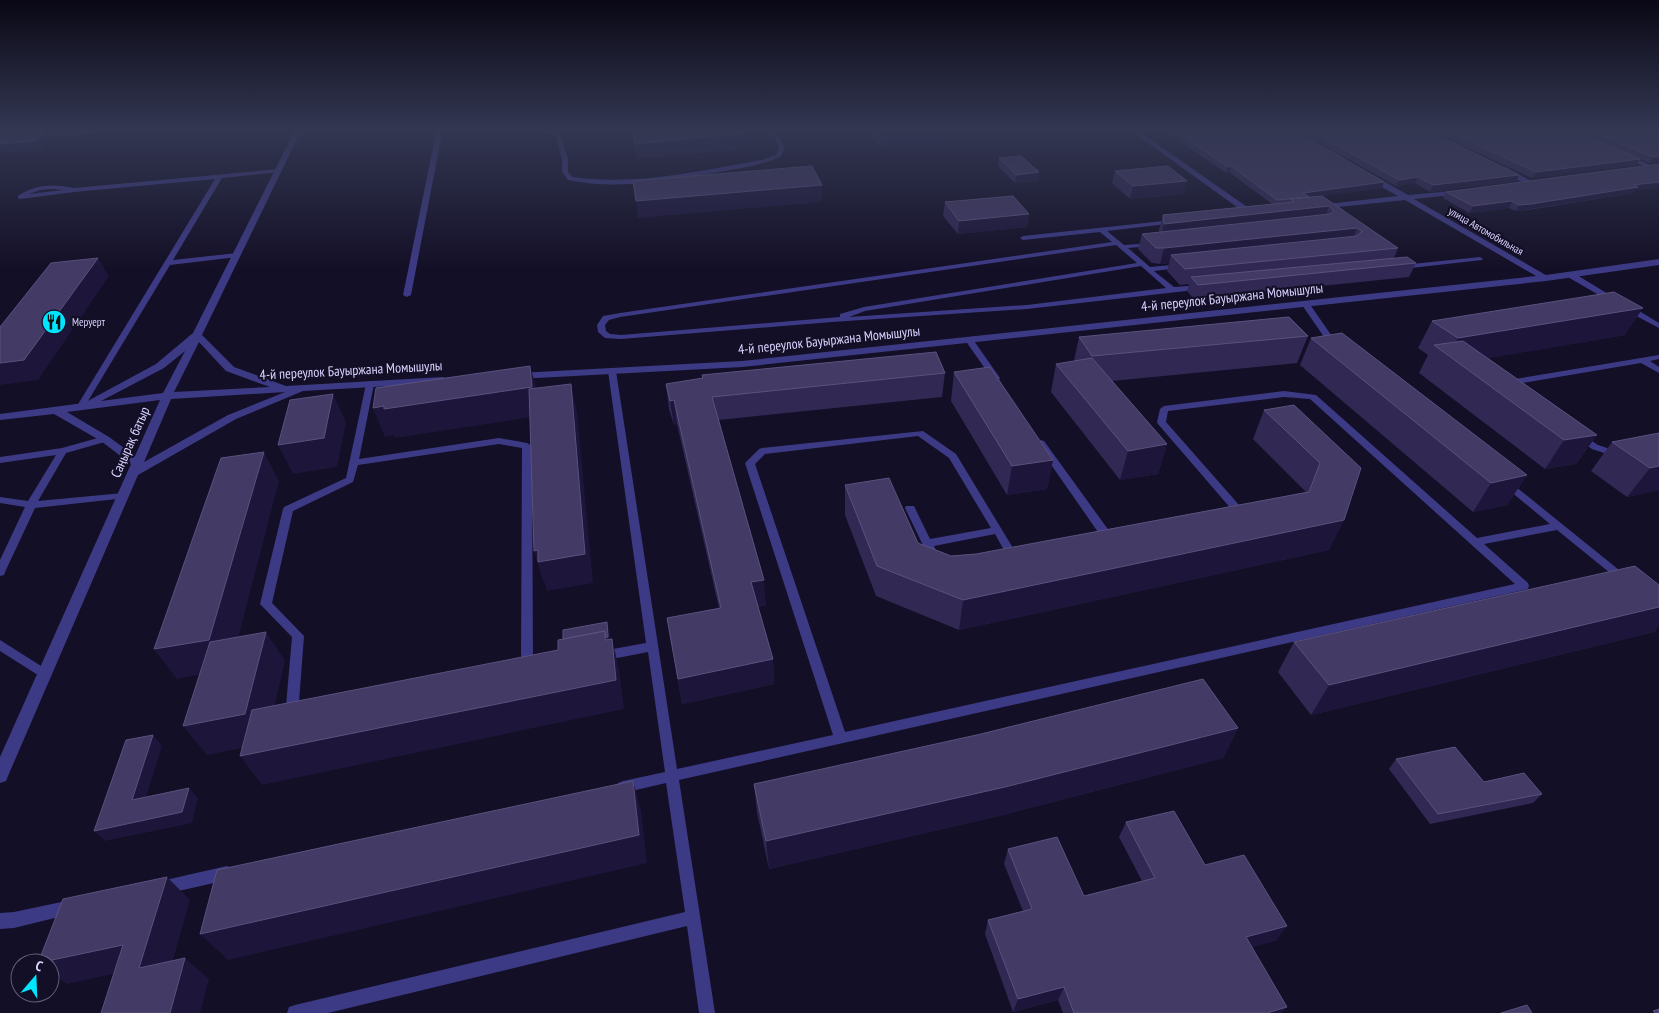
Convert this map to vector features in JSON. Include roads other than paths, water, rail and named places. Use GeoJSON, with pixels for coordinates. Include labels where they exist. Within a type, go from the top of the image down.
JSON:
{"type":"FeatureCollection","features":[{"type":"Feature","properties":{"kind":"street","name":"Саңырақ батыр"},"geometry":{"type":"LineString","coordinates":[[0,776],[167,396],[277,175]]}},
{"type":"Feature","properties":{"kind":"street"},"geometry":{"type":"LineString","coordinates":[[1197,175],[1251,213],[1261,212]]}},
{"type":"Feature","properties":{"kind":"street","name":"улица Автомобильная"},"geometry":{"type":"LineString","coordinates":[[1368,175],[1546,278]]}},
{"type":"Feature","properties":{"kind":"street"},"geometry":{"type":"LineString","coordinates":[[1514,175],[1529,182]]}},
{"type":"Feature","properties":{"kind":"street"},"geometry":{"type":"LineString","coordinates":[[1510,185],[1538,181]]}},
{"type":"Feature","properties":{"kind":"street"},"geometry":{"type":"LineString","coordinates":[[1310,208],[1408,199],[1473,190]]}},
{"type":"Feature","properties":{"kind":"street","name":"4-й переулок Бауыржана Момышулы"},"geometry":{"type":"LineString","coordinates":[[506,377],[742,364],[1306,305],[1546,278],[1659,262]]}},
{"type":"Feature","properties":{"kind":"street"},"geometry":{"type":"LineString","coordinates":[[81,406],[160,366],[197,335],[230,369],[285,389]]}},
{"type":"Feature","properties":{"kind":"street","name":"4-й переулок Бауыржана Момышулы"},"geometry":{"type":"LineString","coordinates":[[0,417],[167,396],[458,380]]}},
{"type":"Feature","properties":{"kind":"street"},"geometry":{"type":"LineString","coordinates":[[56,410],[105,439],[135,468],[232,417],[309,387]]}},
{"type":"Feature","properties":{"kind":"lane"},"geometry":{"type":"LineString","coordinates":[[74,190],[60,187],[31,188],[20,197],[229,175]]}},
{"type":"Feature","properties":{"kind":"lane"},"geometry":{"type":"LineString","coordinates":[[407,295],[431,175]]}},
{"type":"Feature","properties":{"kind":"lane"},"geometry":{"type":"LineString","coordinates":[[568,175],[570,180],[604,184],[644,181],[680,175]]}},
{"type":"Feature","properties":{"kind":"lane"},"geometry":{"type":"LineString","coordinates":[[81,406],[220,176]]}},
{"type":"Feature","properties":{"kind":"lane"},"geometry":{"type":"LineString","coordinates":[[1242,214],[1251,213]]}},
{"type":"Feature","properties":{"kind":"lane"},"geometry":{"type":"LineString","coordinates":[[1023,238],[1186,220]]}},
{"type":"Feature","properties":{"kind":"lane"},"geometry":{"type":"LineString","coordinates":[[1101,229],[1172,289]]}},
{"type":"Feature","properties":{"kind":"lane"},"geometry":{"type":"LineString","coordinates":[[1160,243],[1119,245],[620,315],[606,318],[601,325],[602,332],[608,336],[621,337],[1027,307],[1206,286]]}},
{"type":"Feature","properties":{"kind":"lane"},"geometry":{"type":"LineString","coordinates":[[168,263],[237,255]]}},
{"type":"Feature","properties":{"kind":"lane"},"geometry":{"type":"LineString","coordinates":[[1393,268],[1480,259]]}},
{"type":"Feature","properties":{"kind":"lane"},"geometry":{"type":"LineString","coordinates":[[832,320],[864,309],[1145,266],[1187,265]]}},
{"type":"Feature","properties":{"kind":"lane"},"geometry":{"type":"LineString","coordinates":[[1569,274],[1659,326]]}},
{"type":"Feature","properties":{"kind":"lane"},"geometry":{"type":"LineString","coordinates":[[1306,305],[1334,346],[1342,352]]}},
{"type":"Feature","properties":{"kind":"lane"},"geometry":{"type":"LineString","coordinates":[[969,340],[1003,389]]}},
{"type":"Feature","properties":{"kind":"lane"},"geometry":{"type":"LineString","coordinates":[[1525,397],[1518,391],[1518,381],[1659,357]]}},
{"type":"Feature","properties":{"kind":"lane"},"geometry":{"type":"LineString","coordinates":[[1642,360],[1659,370]]}},
{"type":"Feature","properties":{"kind":"lane"},"geometry":{"type":"LineString","coordinates":[[612,371],[693,917],[705,1012]]}},
{"type":"Feature","properties":{"kind":"lane"},"geometry":{"type":"LineString","coordinates":[[311,710],[292,706],[298,636],[266,604],[288,510],[350,480],[370,384]]}},
{"type":"Feature","properties":{"kind":"lane"},"geometry":{"type":"LineString","coordinates":[[614,789],[1524,586],[1313,397],[1284,394],[1164,409],[1161,422],[1243,516],[1235,527]]}},
{"type":"Feature","properties":{"kind":"lane"},"geometry":{"type":"LineString","coordinates":[[1572,430],[1595,447],[1628,458]]}},
{"type":"Feature","properties":{"kind":"lane"},"geometry":{"type":"LineString","coordinates":[[841,739],[750,463],[762,451],[920,433],[953,456],[1021,569]]}},
{"type":"Feature","properties":{"kind":"lane"},"geometry":{"type":"LineString","coordinates":[[1037,437],[1117,550],[1108,552]]}},
{"type":"Feature","properties":{"kind":"lane"},"geometry":{"type":"LineString","coordinates":[[0,460],[62,451],[105,439]]}},
{"type":"Feature","properties":{"kind":"lane"},"geometry":{"type":"LineString","coordinates":[[354,463],[499,441],[527,446],[527,671]]}},
{"type":"Feature","properties":{"kind":"lane"},"geometry":{"type":"LineString","coordinates":[[0,572],[31,505],[62,451]]}},
{"type":"Feature","properties":{"kind":"lane"},"geometry":{"type":"LineString","coordinates":[[1496,476],[1631,583]]}},
{"type":"Feature","properties":{"kind":"lane"},"geometry":{"type":"LineString","coordinates":[[0,500],[31,505],[123,496]]}},
{"type":"Feature","properties":{"kind":"lane"},"geometry":{"type":"LineString","coordinates":[[910,508],[940,569]]}},
{"type":"Feature","properties":{"kind":"lane"},"geometry":{"type":"LineString","coordinates":[[1475,542],[1558,526]]}},
{"type":"Feature","properties":{"kind":"lane"},"geometry":{"type":"LineString","coordinates":[[928,543],[998,530]]}},
{"type":"Feature","properties":{"kind":"lane"},"geometry":{"type":"LineString","coordinates":[[0,645],[45,674]]}},
{"type":"Feature","properties":{"kind":"lane"},"geometry":{"type":"LineString","coordinates":[[595,658],[653,646]]}},
{"type":"Feature","properties":{"kind":"lane"},"geometry":{"type":"LineString","coordinates":[[150,890],[237,871]]}},
{"type":"Feature","properties":{"kind":"lane"},"geometry":{"type":"LineString","coordinates":[[0,920],[14,920],[82,905]]}},
{"type":"Feature","properties":{"kind":"lane"},"geometry":{"type":"LineString","coordinates":[[295,1013],[693,917]]}},
{"type":"Feature","properties":{"kind":"place","name":"Меруерт"},"geometry":{"type":"Point","coordinates":[54,322]}}]}
